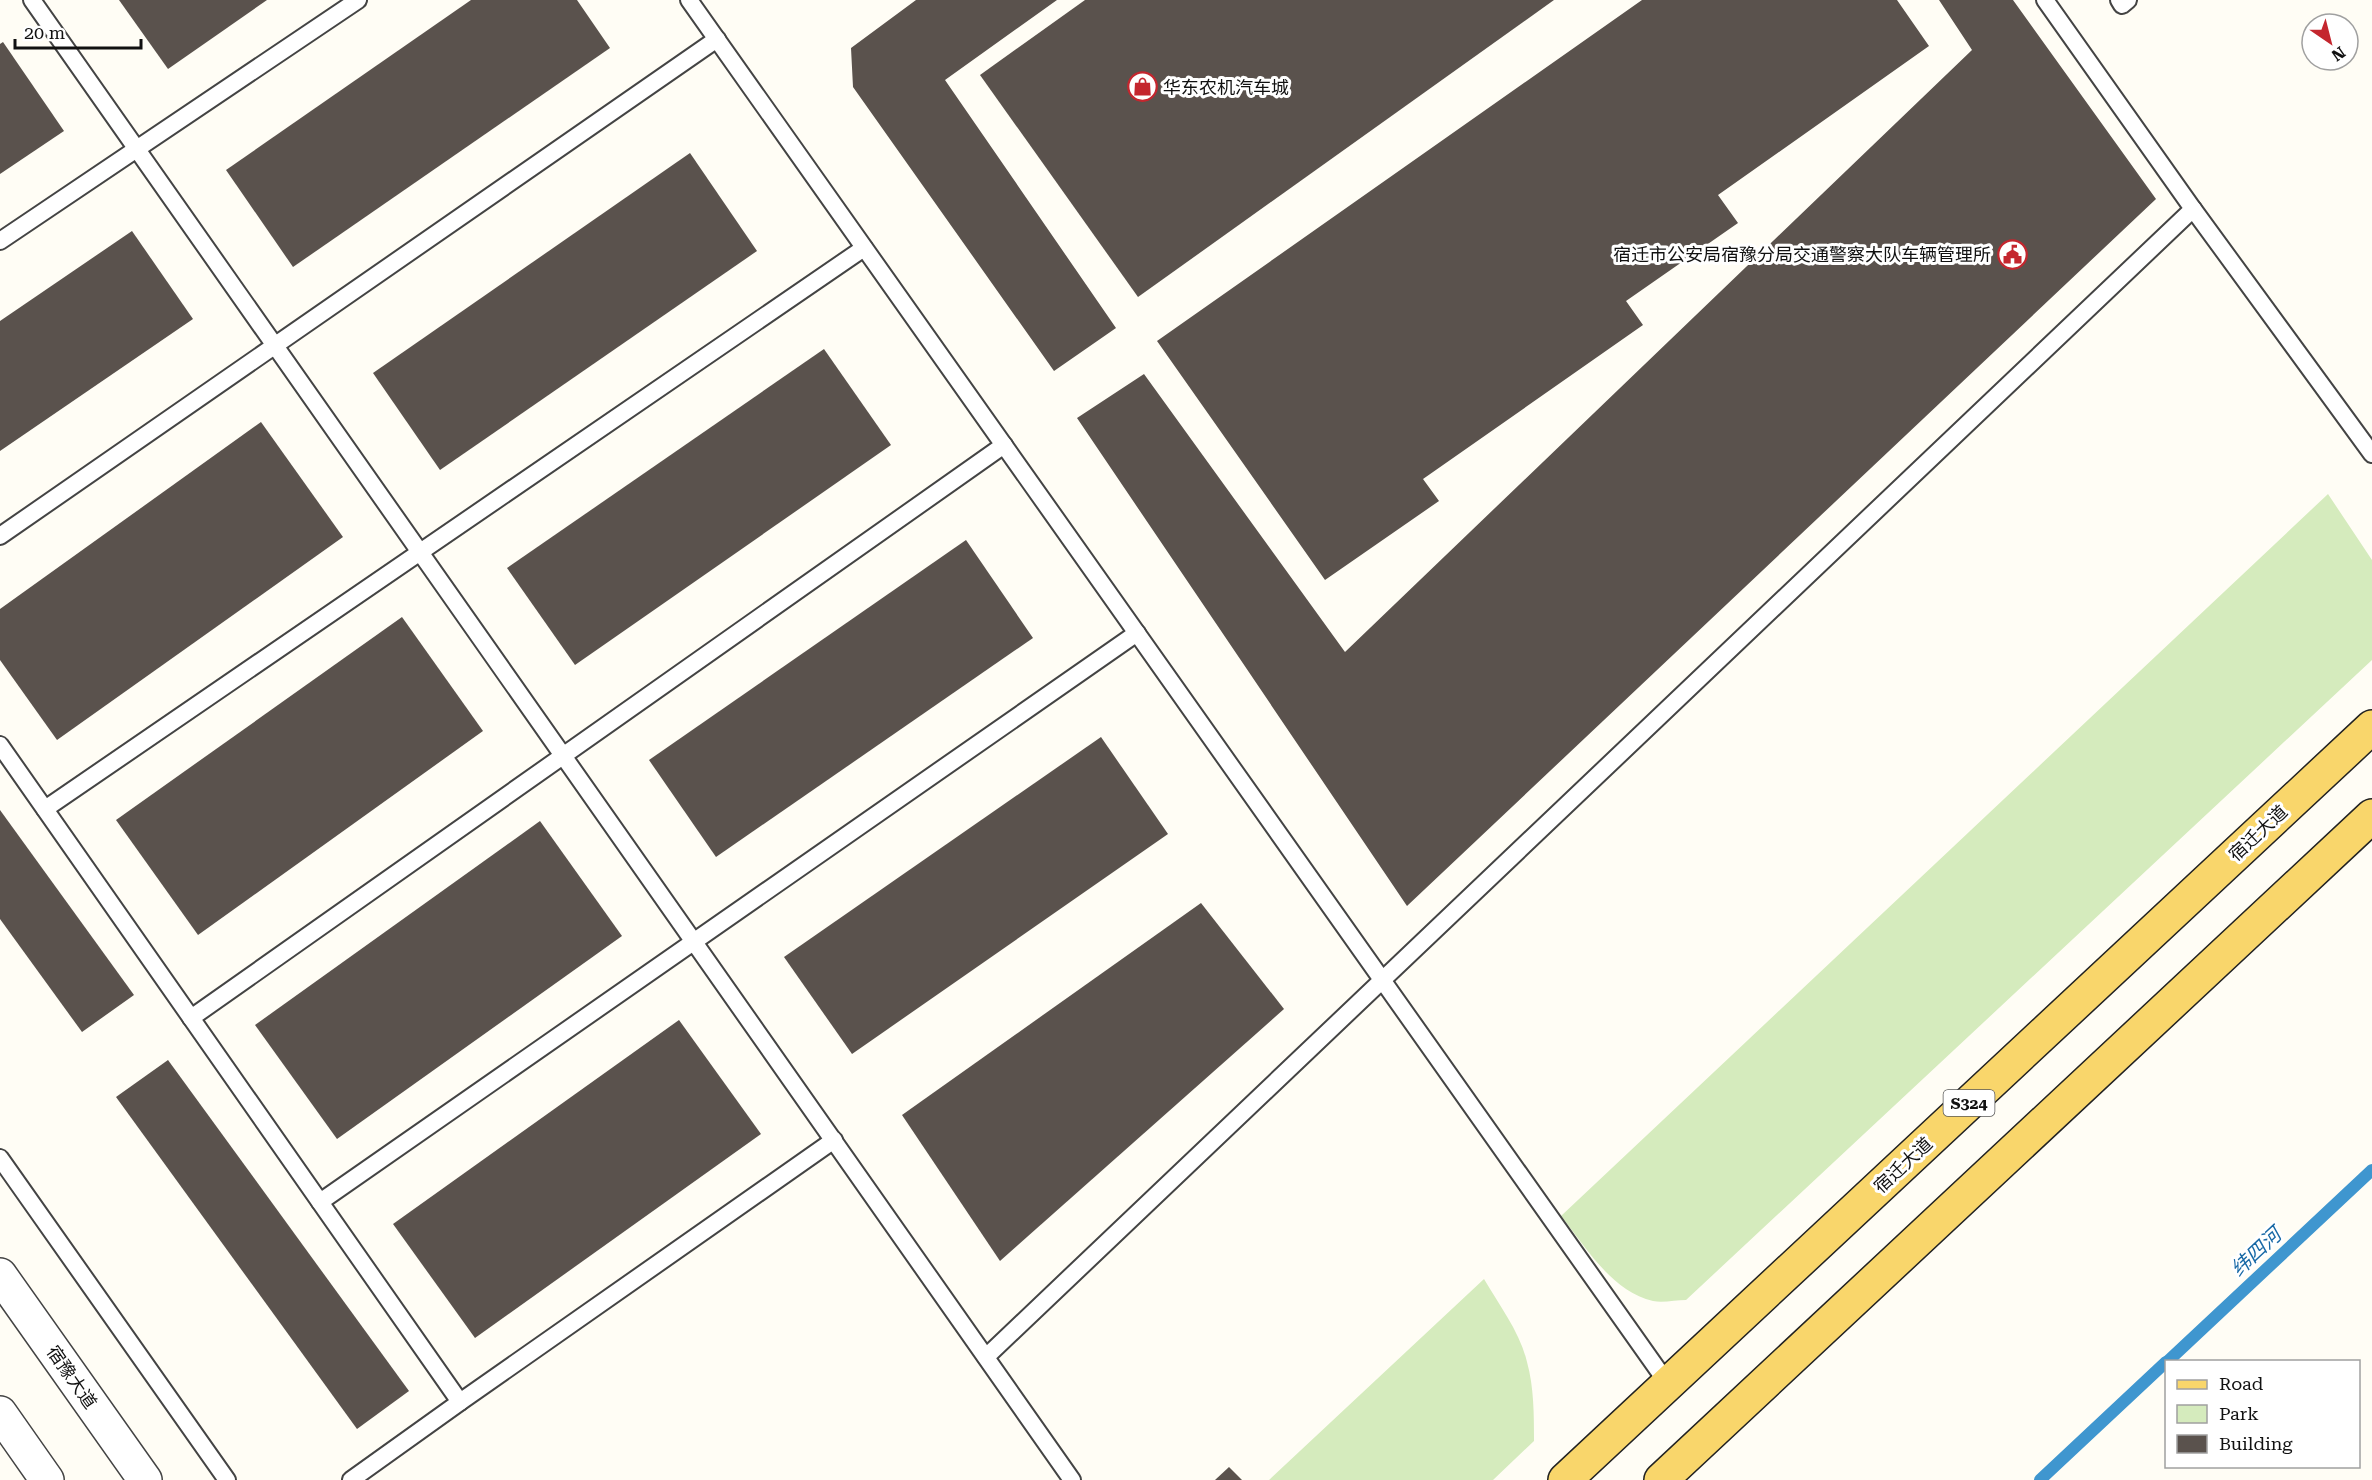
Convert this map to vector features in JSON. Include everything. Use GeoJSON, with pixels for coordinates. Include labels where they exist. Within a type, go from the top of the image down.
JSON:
{"type":"FeatureCollection","features":[{"type":"Feature","properties":{"kind":"main road","name":"宿迁大道"},"geometry":{"type":"LineString","coordinates":[[1566,1480],[2372,727]]}},
{"type":"Feature","properties":{"kind":"main road"},"geometry":{"type":"LineString","coordinates":[[1661,1480],[2372,816]]}},
{"type":"Feature","properties":{"kind":"street","name":"宿豫大道"},"geometry":{"type":"LineString","coordinates":[[0,1275],[145,1480]]}},
{"type":"Feature","properties":{"kind":"street"},"geometry":{"type":"LineString","coordinates":[[0,1413],[47,1480]]}},
{"type":"Feature","properties":{"kind":"lane"},"geometry":{"type":"LineString","coordinates":[[32,0],[1072,1480]]}},
{"type":"Feature","properties":{"kind":"lane"},"geometry":{"type":"LineString","coordinates":[[0,241],[358,0]]}},
{"type":"Feature","properties":{"kind":"lane"},"geometry":{"type":"LineString","coordinates":[[689,0],[1668,1384]]}},
{"type":"Feature","properties":{"kind":"lane"},"geometry":{"type":"LineString","coordinates":[[2045,0],[2193,209],[2372,453]]}},
{"type":"Feature","properties":{"kind":"lane"},"geometry":{"type":"LineString","coordinates":[[2119,0],[2122,5],[2128,0]]}},
{"type":"Feature","properties":{"kind":"lane"},"geometry":{"type":"LineString","coordinates":[[0,536],[717,39]]}},
{"type":"Feature","properties":{"kind":"lane"},"geometry":{"type":"LineString","coordinates":[[986,1356],[2193,209]]}},
{"type":"Feature","properties":{"kind":"lane"},"geometry":{"type":"LineString","coordinates":[[45,809],[864,248]]}},
{"type":"Feature","properties":{"kind":"lane"},"geometry":{"type":"LineString","coordinates":[[191,1018],[1004,445]]}},
{"type":"Feature","properties":{"kind":"lane"},"geometry":{"type":"LineString","coordinates":[[320,1202],[1137,633]]}},
{"type":"Feature","properties":{"kind":"lane"},"geometry":{"type":"LineString","coordinates":[[0,745],[460,1402]]}},
{"type":"Feature","properties":{"kind":"lane"},"geometry":{"type":"LineString","coordinates":[[351,1480],[834,1140]]}},
{"type":"Feature","properties":{"kind":"lane"},"geometry":{"type":"LineString","coordinates":[[0,1158],[227,1480]]}},
{"type":"Feature","properties":{"kind":"green space"},"geometry":{"type":"Polygon","coordinates":[[[2328,494],[2372,560],[2372,660],[1686,1300],[1653,1301],[1638,1296],[1612,1278],[1561,1216],[2328,494]]]}},
{"type":"Feature","properties":{"kind":"green space"},"geometry":{"type":"Polygon","coordinates":[[[1484,1279],[1514,1329],[1524,1351],[1531,1381],[1534,1411],[1534,1441],[1493,1480],[1269,1480],[1484,1279]]]}},
{"type":"Feature","properties":{"kind":"building"},"geometry":{"type":"Polygon","coordinates":[[[119,0],[267,0],[168,69],[119,0]]]}},
{"type":"Feature","properties":{"kind":"building"},"geometry":{"type":"Polygon","coordinates":[[[471,0],[577,0],[610,48],[293,267],[226,170],[471,0]]]}},
{"type":"Feature","properties":{"kind":"building"},"geometry":{"type":"Polygon","coordinates":[[[916,0],[1057,0],[945,80],[1116,328],[1054,371],[853,87],[851,48],[916,0]]]}},
{"type":"Feature","properties":{"kind":"building"},"geometry":{"type":"Polygon","coordinates":[[[1085,0],[1554,0],[1138,297],[980,75],[1085,0]]]}},
{"type":"Feature","properties":{"kind":"building"},"geometry":{"type":"Polygon","coordinates":[[[1642,0],[1897,0],[1929,46],[1718,195],[1738,223],[1626,301],[1643,325],[1423,479],[1439,501],[1325,580],[1157,341],[1642,0]]]}},
{"type":"Feature","properties":{"kind":"building"},"geometry":{"type":"Polygon","coordinates":[[[1939,0],[2013,0],[2156,199],[1407,906],[1077,418],[1144,374],[1345,652],[1972,50],[1939,0]]]}},
{"type":"Feature","properties":{"kind":"building"},"geometry":{"type":"Polygon","coordinates":[[[3,42],[64,131],[0,174],[0,44],[3,42]]]}},
{"type":"Feature","properties":{"kind":"building"},"geometry":{"type":"Polygon","coordinates":[[[690,153],[757,251],[440,470],[373,373],[690,153]]]}},
{"type":"Feature","properties":{"kind":"building"},"geometry":{"type":"Polygon","coordinates":[[[132,231],[193,319],[0,451],[0,321],[132,231]]]}},
{"type":"Feature","properties":{"kind":"building"},"geometry":{"type":"Polygon","coordinates":[[[824,349],[891,445],[575,665],[507,568],[824,349]]]}},
{"type":"Feature","properties":{"kind":"building"},"geometry":{"type":"Polygon","coordinates":[[[261,422],[343,537],[57,740],[0,660],[0,609],[261,422]]]}},
{"type":"Feature","properties":{"kind":"building"},"geometry":{"type":"Polygon","coordinates":[[[966,540],[1033,638],[716,857],[649,760],[966,540]]]}},
{"type":"Feature","properties":{"kind":"building"},"geometry":{"type":"Polygon","coordinates":[[[402,617],[483,731],[198,935],[116,820],[402,617]]]}},
{"type":"Feature","properties":{"kind":"building"},"geometry":{"type":"Polygon","coordinates":[[[1101,737],[1168,834],[852,1054],[784,957],[1101,737]]]}},
{"type":"Feature","properties":{"kind":"building"},"geometry":{"type":"Polygon","coordinates":[[[0,810],[134,995],[82,1032],[0,919],[0,810]]]}},
{"type":"Feature","properties":{"kind":"building"},"geometry":{"type":"Polygon","coordinates":[[[540,821],[622,936],[337,1139],[255,1025],[540,821]]]}},
{"type":"Feature","properties":{"kind":"building"},"geometry":{"type":"Polygon","coordinates":[[[1201,903],[1284,1009],[1000,1261],[902,1115],[1201,903]]]}},
{"type":"Feature","properties":{"kind":"building"},"geometry":{"type":"Polygon","coordinates":[[[679,1020],[761,1134],[475,1338],[393,1224],[679,1020]]]}},
{"type":"Feature","properties":{"kind":"building"},"geometry":{"type":"Polygon","coordinates":[[[168,1060],[409,1391],[357,1429],[116,1097],[168,1060]]]}},
{"type":"Feature","properties":{"kind":"building"},"geometry":{"type":"Polygon","coordinates":[[[1229,1467],[1242,1480],[1215,1480],[1229,1467]]]}},
{"type":"Feature","properties":{"kind":"waterway","name":"纬四河"},"geometry":{"type":"LineString","coordinates":[[2169,1360],[2372,1170]]}},
{"type":"Feature","properties":{"kind":"waterway","name":"纬四河"},"geometry":{"type":"LineString","coordinates":[[2040,1480],[2165,1363]]}},
{"type":"Feature","properties":{"kind":"place","name":"华东农机汽车城"},"geometry":{"type":"Point","coordinates":[1142,87]}},
{"type":"Feature","properties":{"kind":"place","name":"宿迁市公安局宿豫分局交通警察大队车辆管理所"},"geometry":{"type":"Point","coordinates":[2012,254]}}]}
